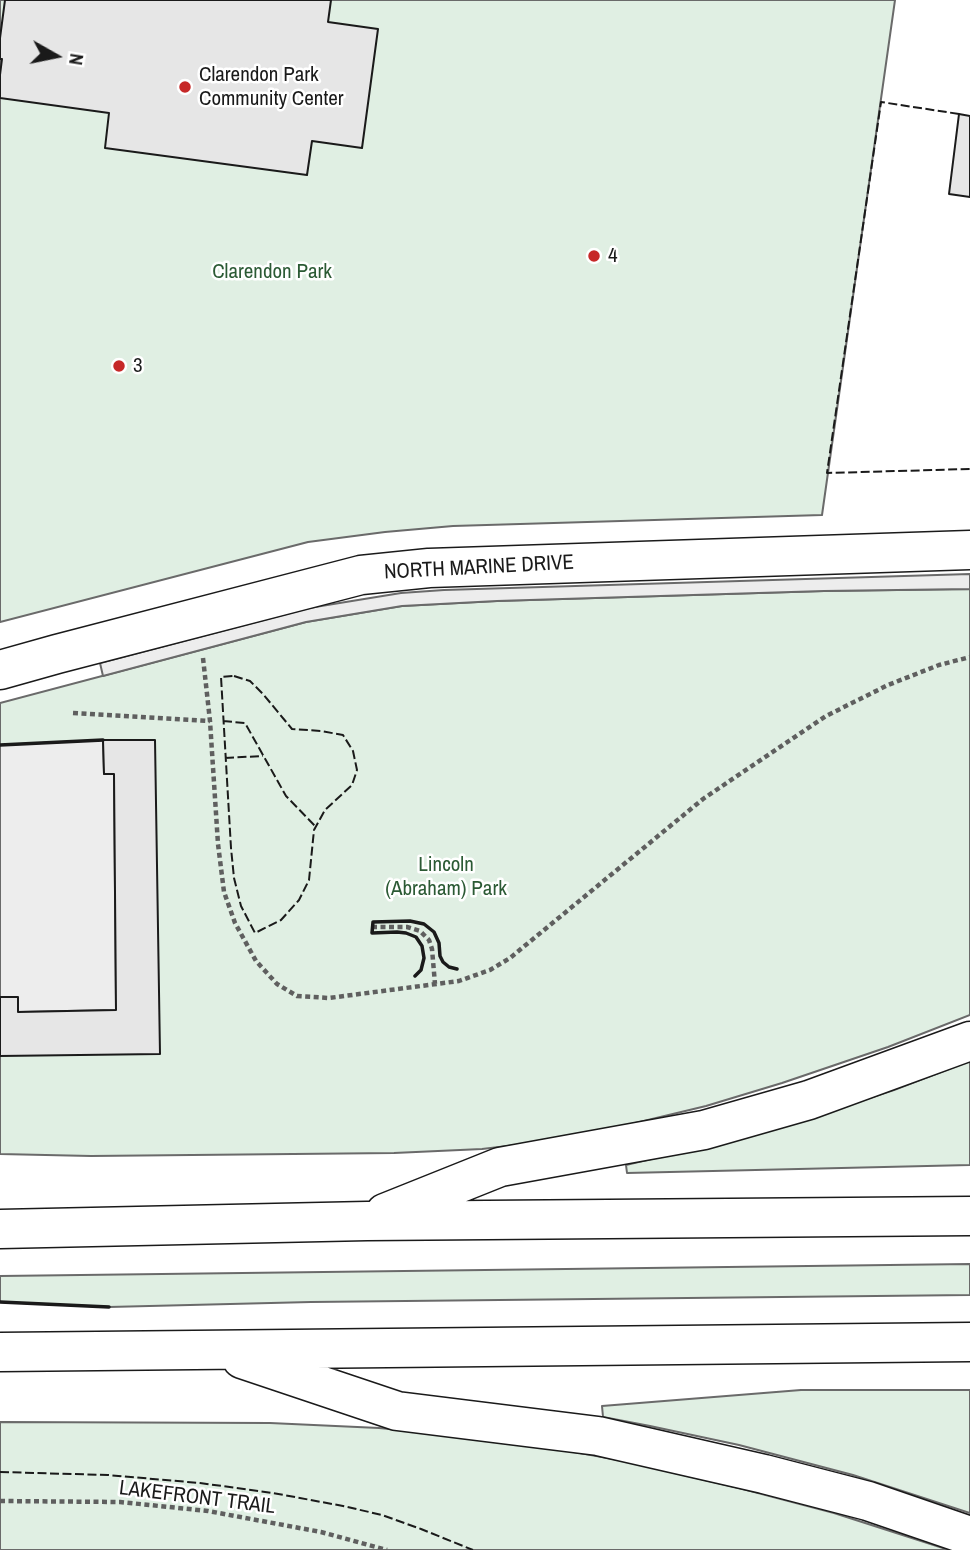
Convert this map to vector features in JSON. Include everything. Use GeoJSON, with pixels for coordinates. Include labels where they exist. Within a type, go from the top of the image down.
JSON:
{"type":"FeatureCollection","features":[{"type":"Feature","properties":{"kind":"main road","name":"NORTH MARINE DRIVE"},"geometry":{"type":"LineString","coordinates":[[0,670],[361,575],[429,568],[970,550]]}},
{"type":"Feature","properties":{"kind":"main road"},"geometry":{"type":"LineString","coordinates":[[367,1221],[500,1167],[704,1130],[809,1100],[970,1041]]}},
{"type":"Feature","properties":{"kind":"main road"},"geometry":{"type":"LineString","coordinates":[[9,1225],[970,1216]]}},
{"type":"Feature","properties":{"kind":"main road"},"geometry":{"type":"LineString","coordinates":[[0,1352],[970,1342]]}},
{"type":"Feature","properties":{"kind":"main road"},"geometry":{"type":"LineString","coordinates":[[213,1349],[397,1411],[598,1436],[868,1501],[970,1536]]}},
{"type":"Feature","properties":{"kind":"path"},"geometry":{"type":"LineString","coordinates":[[202,650],[210,721],[218,844],[224,892],[235,923],[256,961],[277,985],[298,996],[330,998],[460,981],[490,970],[510,958],[703,799],[826,716],[888,685],[939,665],[970,657]]}},
{"type":"Feature","properties":{"kind":"path"},"geometry":{"type":"LineString","coordinates":[[73,713],[210,721]]}},
{"type":"Feature","properties":{"kind":"path"},"geometry":{"type":"LineString","coordinates":[[372,927],[407,927],[420,931],[429,940],[432,949],[435,984]]}},
{"type":"Feature","properties":{"kind":"path","name":"LAKEFRONT TRAIL"},"geometry":{"type":"LineString","coordinates":[[0,1501],[120,1502],[208,1511],[321,1532],[387,1550]]}},
{"type":"Feature","properties":{"kind":"green space","name":"Clarendon Park"},"geometry":{"type":"Polygon","coordinates":[[[0,0],[895,0],[822,515],[453,526],[308,542],[0,622],[0,0]]]}},
{"type":"Feature","properties":{"kind":"green space","name":"Lincoln (Abraham) Park"},"geometry":{"type":"Polygon","coordinates":[[[970,589],[970,1015],[888,1047],[706,1106],[550,1141],[482,1149],[394,1153],[91,1156],[0,1154],[0,703],[306,622],[402,606],[824,591],[970,589]]]}},
{"type":"Feature","properties":{"kind":"green space"},"geometry":{"type":"Polygon","coordinates":[[[970,1061],[970,1165],[627,1173],[626,1165],[765,1132],[894,1090],[970,1061]]]}},
{"type":"Feature","properties":{"kind":"green space"},"geometry":{"type":"Polygon","coordinates":[[[970,1264],[970,1295],[311,1302],[109,1307],[0,1302],[0,1276],[970,1264]]]}},
{"type":"Feature","properties":{"kind":"green space"},"geometry":{"type":"Polygon","coordinates":[[[801,1390],[970,1390],[970,1513],[853,1475],[739,1445],[603,1417],[602,1406],[801,1390]]]}},
{"type":"Feature","properties":{"kind":"green space"},"geometry":{"type":"Polygon","coordinates":[[[0,1422],[270,1423],[379,1428],[475,1437],[624,1461],[739,1488],[834,1513],[949,1550],[0,1550],[0,1422]]]}},
{"type":"Feature","properties":{"kind":"shaded area"},"geometry":{"type":"Polygon","coordinates":[[[970,574],[970,589],[824,591],[402,606],[306,622],[103,676],[100,663],[309,608],[401,593],[970,574]]]}},
{"type":"Feature","properties":{"kind":"shaded area"},"geometry":{"type":"Polygon","coordinates":[[[103,740],[104,774],[114,774],[116,1010],[18,1012],[0,997],[0,745],[103,740]]]}},
{"type":"Feature","properties":{"kind":"building","name":"Clarendon Park Community Center"},"geometry":{"type":"Polygon","coordinates":[[[5,0],[331,0],[328,22],[378,29],[362,148],[312,141],[307,175],[105,148],[109,113],[0,98],[0,38],[5,0]]]}},
{"type":"Feature","properties":{"kind":"building"},"geometry":{"type":"Polygon","coordinates":[[[959,114],[970,116],[970,197],[949,194],[959,114]]]}},
{"type":"Feature","properties":{"kind":"building"},"geometry":{"type":"Polygon","coordinates":[[[103,740],[155,740],[160,1054],[0,1056],[0,997],[18,997],[18,1012],[116,1010],[114,774],[104,774],[103,740]]]}},
{"type":"Feature","properties":{"kind":"fence"},"geometry":{"type":"LineString","coordinates":[[959,114],[881,102],[827,473],[970,469]]}},
{"type":"Feature","properties":{"kind":"fence"},"geometry":{"type":"LineString","coordinates":[[234,676],[250,681],[292,729],[343,735],[353,751],[357,770],[352,785],[325,810],[314,830],[309,880],[299,900],[281,920],[255,933],[241,906],[234,878],[231,848],[221,677],[234,676]]}},
{"type":"Feature","properties":{"kind":"fence"},"geometry":{"type":"LineString","coordinates":[[223,721],[245,723],[286,796],[316,827]]}},
{"type":"Feature","properties":{"kind":"fence"},"geometry":{"type":"LineString","coordinates":[[225,758],[263,756]]}},
{"type":"Feature","properties":{"kind":"fence"},"geometry":{"type":"LineString","coordinates":[[0,1472],[108,1475],[273,1493],[382,1515],[473,1550]]}},
{"type":"Feature","properties":{"kind":"wall"},"geometry":{"type":"LineString","coordinates":[[0,745],[103,740]]}},
{"type":"Feature","properties":{"kind":"wall"},"geometry":{"type":"LineString","coordinates":[[415,976],[421,970],[424,958],[422,946],[416,937],[397,932],[372,933],[373,922],[410,921],[424,924],[434,932],[443,962],[457,969]]}},
{"type":"Feature","properties":{"kind":"wall"},"geometry":{"type":"LineString","coordinates":[[0,1302],[109,1307]]}},
{"type":"Feature","properties":{"kind":"place","name":"Clarendon Park Community Center"},"geometry":{"type":"Point","coordinates":[185,87]}},
{"type":"Feature","properties":{"kind":"place","name":"4"},"geometry":{"type":"Point","coordinates":[594,256]}},
{"type":"Feature","properties":{"kind":"place","name":"3"},"geometry":{"type":"Point","coordinates":[119,366]}}]}
